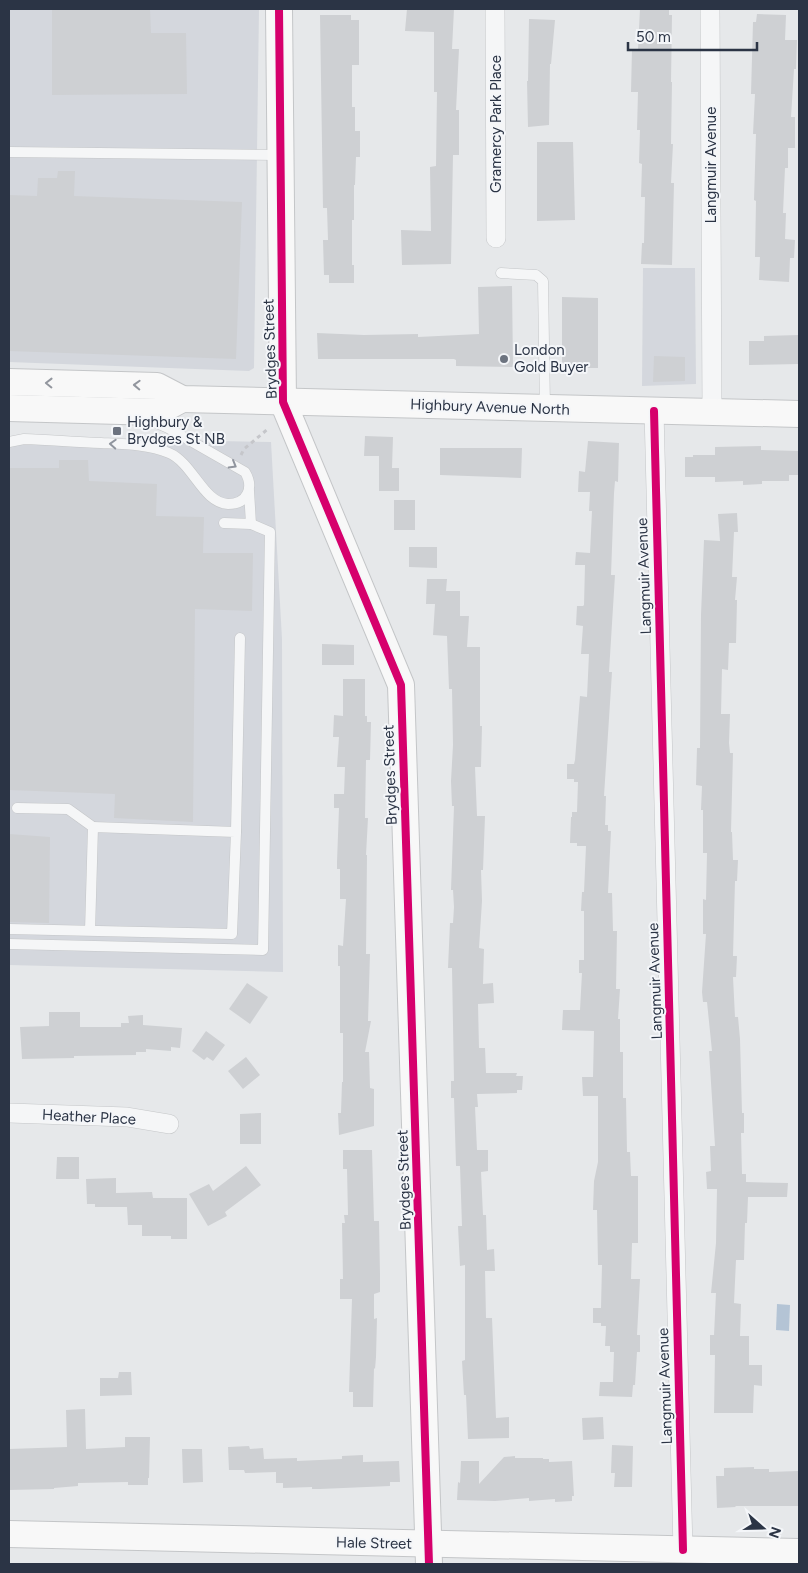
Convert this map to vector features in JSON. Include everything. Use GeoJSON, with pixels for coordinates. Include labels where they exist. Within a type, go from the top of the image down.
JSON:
{"type":"FeatureCollection","features":[{"type":"Feature","properties":{"kind":"street","name":"Brydges Street"},"geometry":{"type":"LineString","coordinates":[[279,9],[283,402],[401,685],[429,1554]]}},
{"type":"Feature","properties":{"kind":"street","name":"Gramercy Park Place"},"geometry":{"type":"LineString","coordinates":[[495,9],[496,238]]}},
{"type":"Feature","properties":{"kind":"street","name":"Langmuir Avenue"},"geometry":{"type":"LineString","coordinates":[[710,9],[712,412]]}},
{"type":"Feature","properties":{"kind":"street","name":"Highbury Avenue North"},"geometry":{"type":"LineString","coordinates":[[9,382],[157,386],[182,399],[799,414]]}},
{"type":"Feature","properties":{"kind":"street"},"geometry":{"type":"LineString","coordinates":[[9,408],[158,412],[182,399]]}},
{"type":"Feature","properties":{"kind":"street"},"geometry":{"type":"LineString","coordinates":[[9,418],[38,408]]}},
{"type":"Feature","properties":{"kind":"street","name":"Langmuir Avenue"},"geometry":{"type":"LineString","coordinates":[[654,411],[683,1550]]}},
{"type":"Feature","properties":{"kind":"street","name":"Heather Place"},"geometry":{"type":"LineString","coordinates":[[9,1113],[127,1117],[169,1124]]}},
{"type":"Feature","properties":{"kind":"street","name":"Hale Street"},"geometry":{"type":"LineString","coordinates":[[9,1534],[429,1554],[683,1550],[799,1552]]}},
{"type":"Feature","properties":{"kind":"lane"},"geometry":{"type":"LineString","coordinates":[[9,152],[280,155]]}},
{"type":"Feature","properties":{"kind":"lane"},"geometry":{"type":"LineString","coordinates":[[501,273],[536,275],[543,281],[545,409]]}},
{"type":"Feature","properties":{"kind":"lane"},"geometry":{"type":"LineString","coordinates":[[128,411],[168,428],[245,472],[250,481],[251,524]]}},
{"type":"Feature","properties":{"kind":"lane"},"geometry":{"type":"LineString","coordinates":[[9,442],[24,439],[128,445],[160,450],[178,457],[213,499],[220,503],[230,504],[241,501],[249,490]]}},
{"type":"Feature","properties":{"kind":"lane"},"geometry":{"type":"LineString","coordinates":[[9,944],[263,950],[270,532],[251,524],[224,523]]}},
{"type":"Feature","properties":{"kind":"lane"},"geometry":{"type":"LineString","coordinates":[[9,929],[232,934],[240,638]]}},
{"type":"Feature","properties":{"kind":"lane"},"geometry":{"type":"LineString","coordinates":[[17,808],[68,809],[93,827],[236,832]]}},
{"type":"Feature","properties":{"kind":"lane"},"geometry":{"type":"LineString","coordinates":[[90,931],[93,827]]}},
{"type":"Feature","properties":{"kind":"path"},"geometry":{"type":"LineString","coordinates":[[239,459],[244,449],[269,428]]}},
{"type":"Feature","properties":{"kind":"shaded area"},"geometry":{"type":"Polygon","coordinates":[[[9,9],[259,9],[254,368],[249,371],[9,362],[9,9]]]}},
{"type":"Feature","properties":{"kind":"shaded area"},"geometry":{"type":"Polygon","coordinates":[[[643,268],[695,268],[696,384],[642,386],[643,268]]]}},
{"type":"Feature","properties":{"kind":"shaded area"},"geometry":{"type":"Polygon","coordinates":[[[9,437],[271,442],[282,639],[283,972],[9,965],[9,437]]]}},
{"type":"Feature","properties":{"kind":"water"},"geometry":{"type":"Polygon","coordinates":[[[777,1304],[790,1305],[789,1331],[776,1330],[777,1304]]]}},
{"type":"Feature","properties":{"kind":"building"},"geometry":{"type":"Polygon","coordinates":[[[52,9],[150,9],[151,33],[186,33],[187,94],[52,95],[52,9]]]}},
{"type":"Feature","properties":{"kind":"building"},"geometry":{"type":"Polygon","coordinates":[[[407,9],[454,9],[452,49],[459,49],[456,110],[459,110],[459,155],[453,155],[451,264],[402,265],[401,230],[431,231],[430,167],[436,166],[437,92],[434,92],[434,32],[405,31],[407,9]]]}},
{"type":"Feature","properties":{"kind":"building"},"geometry":{"type":"Polygon","coordinates":[[[640,9],[669,9],[669,15],[672,15],[671,144],[673,144],[671,183],[674,183],[672,265],[641,264],[642,243],[644,243],[645,197],[641,197],[640,130],[637,130],[638,92],[631,92],[632,49],[638,49],[640,9]]]}},
{"type":"Feature","properties":{"kind":"building"},"geometry":{"type":"Polygon","coordinates":[[[757,14],[786,15],[785,40],[797,40],[791,117],[795,117],[795,148],[788,148],[788,168],[785,168],[783,213],[786,213],[785,239],[795,240],[794,258],[790,258],[789,282],[759,280],[760,257],[755,257],[756,134],[753,134],[755,94],[751,94],[753,22],[756,22],[757,14]]]}},
{"type":"Feature","properties":{"kind":"building"},"geometry":{"type":"Polygon","coordinates":[[[320,15],[351,15],[351,20],[359,20],[359,65],[352,65],[352,107],[355,107],[355,131],[360,131],[360,157],[356,157],[354,220],[352,220],[354,283],[329,283],[329,275],[324,275],[323,240],[328,240],[327,208],[323,208],[320,15]]]}},
{"type":"Feature","properties":{"kind":"building"},"geometry":{"type":"Polygon","coordinates":[[[529,19],[555,20],[550,64],[549,125],[528,127],[527,81],[529,19]]]}},
{"type":"Feature","properties":{"kind":"building"},"geometry":{"type":"Polygon","coordinates":[[[537,142],[573,142],[575,220],[537,221],[537,142]]]}},
{"type":"Feature","properties":{"kind":"building"},"geometry":{"type":"Polygon","coordinates":[[[58,171],[75,171],[74,196],[242,202],[236,359],[9,351],[9,195],[37,196],[38,178],[57,178],[58,171]]]}},
{"type":"Feature","properties":{"kind":"building"},"geometry":{"type":"Polygon","coordinates":[[[512,286],[513,367],[456,366],[456,360],[454,359],[318,359],[317,333],[364,335],[418,334],[418,337],[479,334],[478,287],[512,286]]]}},
{"type":"Feature","properties":{"kind":"building"},"geometry":{"type":"Polygon","coordinates":[[[562,297],[598,298],[598,368],[562,368],[562,297]]]}},
{"type":"Feature","properties":{"kind":"building"},"geometry":{"type":"Polygon","coordinates":[[[799,335],[799,364],[749,365],[749,341],[764,341],[764,336],[799,335]]]}},
{"type":"Feature","properties":{"kind":"building"},"geometry":{"type":"Polygon","coordinates":[[[654,356],[685,357],[685,381],[653,382],[654,356]]]}},
{"type":"Feature","properties":{"kind":"building"},"geometry":{"type":"Polygon","coordinates":[[[365,436],[393,437],[392,468],[399,468],[399,491],[379,491],[379,456],[364,456],[365,436]]]}},
{"type":"Feature","properties":{"kind":"building"},"geometry":{"type":"Polygon","coordinates":[[[588,441],[619,443],[618,482],[615,481],[614,493],[611,575],[615,575],[609,672],[612,672],[604,796],[606,796],[605,825],[608,825],[608,831],[611,831],[608,893],[612,893],[613,931],[617,931],[616,989],[620,989],[618,1019],[620,1019],[620,1052],[623,1052],[623,1098],[626,1098],[627,1152],[630,1152],[631,1176],[638,1176],[638,1243],[632,1243],[631,1279],[640,1279],[637,1335],[640,1335],[640,1352],[637,1352],[635,1385],[633,1385],[632,1397],[599,1396],[600,1382],[613,1382],[614,1352],[610,1352],[610,1346],[605,1346],[606,1326],[601,1326],[601,1323],[593,1323],[593,1308],[601,1308],[602,1265],[598,1265],[597,1210],[593,1210],[594,1181],[598,1162],[598,1096],[583,1096],[582,1077],[593,1077],[594,1031],[562,1030],[563,1010],[580,1010],[582,973],[579,973],[579,960],[584,960],[584,911],[581,911],[582,892],[584,892],[586,846],[577,846],[577,843],[570,843],[572,812],[577,812],[578,782],[574,782],[574,779],[567,779],[567,764],[574,764],[575,760],[580,696],[587,697],[589,654],[581,654],[583,626],[576,625],[577,606],[584,605],[585,565],[575,565],[576,552],[590,553],[592,511],[589,511],[590,492],[578,492],[579,471],[585,472],[588,441]]]}},
{"type":"Feature","properties":{"kind":"building"},"geometry":{"type":"Polygon","coordinates":[[[761,446],[761,450],[799,451],[799,475],[789,475],[789,481],[762,481],[762,484],[743,485],[743,481],[715,482],[715,477],[685,477],[685,457],[715,455],[715,447],[761,446]]]}},
{"type":"Feature","properties":{"kind":"building"},"geometry":{"type":"Polygon","coordinates":[[[440,448],[522,448],[521,478],[440,475],[440,448]]]}},
{"type":"Feature","properties":{"kind":"building"},"geometry":{"type":"Polygon","coordinates":[[[59,460],[88,460],[89,481],[157,484],[156,516],[204,517],[203,553],[253,553],[252,611],[195,609],[193,822],[114,818],[115,794],[9,790],[9,468],[59,468],[59,460]]]}},
{"type":"Feature","properties":{"kind":"building"},"geometry":{"type":"Polygon","coordinates":[[[394,500],[415,500],[415,530],[394,530],[394,500]]]}},
{"type":"Feature","properties":{"kind":"building"},"geometry":{"type":"Polygon","coordinates":[[[737,513],[738,532],[734,532],[732,577],[737,577],[735,600],[737,600],[736,643],[729,643],[728,670],[722,669],[721,714],[730,714],[729,743],[730,753],[733,753],[731,832],[733,860],[738,860],[737,881],[735,881],[733,956],[737,956],[736,977],[733,977],[735,1017],[738,1017],[740,1039],[742,1113],[744,1113],[744,1133],[741,1133],[742,1174],[746,1174],[746,1182],[788,1183],[787,1197],[748,1197],[744,1260],[736,1260],[734,1303],[741,1304],[740,1336],[749,1336],[749,1365],[762,1365],[762,1386],[754,1385],[753,1413],[714,1413],[715,1355],[710,1355],[710,1335],[714,1335],[716,1293],[711,1293],[716,1243],[717,1189],[707,1189],[706,1172],[711,1171],[710,1146],[715,1146],[709,1051],[712,1051],[707,1002],[703,1002],[702,992],[706,934],[703,934],[703,899],[706,900],[707,853],[703,853],[702,786],[696,785],[697,748],[700,748],[701,615],[704,540],[720,541],[718,514],[737,513]]]}},
{"type":"Feature","properties":{"kind":"building"},"geometry":{"type":"Polygon","coordinates":[[[409,547],[437,547],[437,568],[409,567],[409,547]]]}},
{"type":"Feature","properties":{"kind":"building"},"geometry":{"type":"Polygon","coordinates":[[[427,579],[447,579],[446,591],[460,591],[460,616],[469,616],[467,647],[480,647],[481,767],[475,767],[477,816],[485,816],[483,870],[481,870],[482,901],[479,948],[484,949],[483,984],[493,983],[494,1003],[478,1004],[479,1048],[485,1048],[486,1073],[517,1073],[516,1076],[523,1076],[522,1090],[517,1090],[517,1093],[477,1094],[478,1107],[475,1107],[477,1150],[488,1150],[488,1171],[481,1172],[483,1215],[486,1215],[487,1250],[494,1249],[495,1271],[485,1271],[486,1318],[492,1318],[496,1418],[509,1417],[509,1438],[468,1439],[462,1361],[465,1360],[465,1265],[460,1266],[458,1226],[462,1226],[460,1166],[456,1166],[454,1098],[451,1098],[451,1081],[454,1081],[452,968],[448,968],[450,923],[453,923],[454,907],[453,890],[451,890],[454,806],[452,806],[451,781],[453,745],[452,689],[449,689],[447,636],[433,635],[435,604],[426,604],[427,579]]]}},
{"type":"Feature","properties":{"kind":"building"},"geometry":{"type":"Polygon","coordinates":[[[322,644],[354,645],[354,665],[322,665],[322,644]]]}},
{"type":"Feature","properties":{"kind":"building"},"geometry":{"type":"Polygon","coordinates":[[[343,679],[365,679],[365,716],[367,716],[367,722],[371,722],[370,760],[366,760],[365,818],[368,818],[366,954],[370,954],[368,1021],[371,1021],[365,1052],[369,1052],[370,1088],[374,1089],[374,1126],[339,1135],[338,1113],[341,1113],[343,1082],[343,1033],[340,1033],[340,966],[338,966],[338,945],[343,946],[346,899],[340,899],[340,869],[337,869],[339,808],[334,808],[334,794],[344,794],[345,767],[337,767],[339,737],[333,737],[334,715],[343,716],[343,679]]]}},
{"type":"Feature","properties":{"kind":"building"},"geometry":{"type":"Polygon","coordinates":[[[9,834],[50,837],[49,923],[9,922],[9,834]]]}},
{"type":"Feature","properties":{"kind":"building"},"geometry":{"type":"Polygon","coordinates":[[[247,983],[268,997],[250,1024],[229,1009],[247,983]]]}},
{"type":"Feature","properties":{"kind":"building"},"geometry":{"type":"Polygon","coordinates":[[[49,1012],[80,1012],[80,1027],[121,1027],[121,1023],[129,1023],[128,1016],[143,1015],[143,1025],[182,1028],[180,1048],[171,1047],[171,1051],[146,1049],[146,1052],[136,1052],[136,1055],[22,1059],[20,1027],[49,1026],[49,1012]]]}},
{"type":"Feature","properties":{"kind":"building"},"geometry":{"type":"Polygon","coordinates":[[[206,1031],[225,1045],[213,1061],[207,1057],[204,1060],[192,1051],[206,1031]]]}},
{"type":"Feature","properties":{"kind":"building"},"geometry":{"type":"Polygon","coordinates":[[[246,1057],[260,1075],[243,1089],[228,1071],[246,1057]]]}},
{"type":"Feature","properties":{"kind":"building"},"geometry":{"type":"Polygon","coordinates":[[[261,1113],[261,1144],[240,1144],[240,1114],[261,1113]]]}},
{"type":"Feature","properties":{"kind":"building"},"geometry":{"type":"Polygon","coordinates":[[[343,1150],[372,1150],[374,1221],[379,1221],[380,1274],[380,1292],[374,1294],[374,1319],[377,1318],[373,1407],[353,1407],[353,1392],[349,1392],[352,1299],[340,1299],[340,1279],[343,1279],[342,1223],[345,1223],[344,1215],[348,1215],[347,1169],[343,1169],[343,1150]]]}},
{"type":"Feature","properties":{"kind":"building"},"geometry":{"type":"Polygon","coordinates":[[[57,1157],[79,1157],[79,1179],[56,1179],[57,1157]]]}},
{"type":"Feature","properties":{"kind":"building"},"geometry":{"type":"Polygon","coordinates":[[[246,1166],[261,1185],[225,1212],[227,1216],[208,1226],[189,1194],[209,1184],[213,1191],[246,1166]]]}},
{"type":"Feature","properties":{"kind":"building"},"geometry":{"type":"Polygon","coordinates":[[[116,1178],[116,1193],[152,1192],[153,1198],[187,1198],[187,1239],[171,1239],[171,1236],[142,1236],[142,1225],[128,1225],[127,1207],[95,1207],[95,1204],[87,1204],[86,1179],[116,1178]]]}},
{"type":"Feature","properties":{"kind":"building"},"geometry":{"type":"Polygon","coordinates":[[[119,1372],[131,1372],[132,1395],[100,1396],[100,1378],[118,1378],[119,1372]]]}},
{"type":"Feature","properties":{"kind":"building"},"geometry":{"type":"Polygon","coordinates":[[[85,1409],[86,1449],[125,1447],[125,1437],[150,1437],[148,1485],[128,1485],[128,1482],[78,1483],[78,1486],[54,1489],[9,1490],[9,1449],[67,1447],[66,1410],[85,1409]]]}},
{"type":"Feature","properties":{"kind":"building"},"geometry":{"type":"Polygon","coordinates":[[[603,1417],[604,1439],[583,1440],[582,1418],[603,1417]]]}},
{"type":"Feature","properties":{"kind":"building"},"geometry":{"type":"Polygon","coordinates":[[[612,1445],[633,1446],[632,1487],[614,1487],[615,1473],[611,1473],[612,1445]]]}},
{"type":"Feature","properties":{"kind":"building"},"geometry":{"type":"Polygon","coordinates":[[[249,1446],[250,1449],[263,1448],[264,1459],[297,1458],[297,1461],[342,1459],[342,1456],[363,1455],[363,1462],[399,1461],[400,1482],[390,1482],[390,1486],[320,1489],[312,1489],[312,1487],[283,1488],[283,1483],[276,1483],[276,1472],[245,1473],[244,1470],[229,1470],[228,1447],[249,1446]]]}},
{"type":"Feature","properties":{"kind":"building"},"geometry":{"type":"Polygon","coordinates":[[[182,1449],[202,1449],[203,1482],[183,1483],[182,1449]]]}},
{"type":"Feature","properties":{"kind":"building"},"geometry":{"type":"Polygon","coordinates":[[[515,1456],[515,1458],[549,1459],[549,1462],[572,1461],[574,1496],[572,1496],[572,1501],[555,1502],[555,1499],[529,1501],[529,1498],[495,1501],[457,1500],[461,1461],[479,1461],[479,1484],[504,1457],[515,1456]]]}},
{"type":"Feature","properties":{"kind":"building"},"geometry":{"type":"Polygon","coordinates":[[[754,1467],[754,1469],[769,1469],[769,1472],[798,1471],[799,1506],[735,1506],[717,1508],[716,1476],[724,1476],[724,1468],[754,1467]]]}},
{"type":"Feature","properties":{"kind":"cycle path"},"geometry":{"type":"LineString","coordinates":[[279,9],[283,402],[401,685],[429,1564]]}},
{"type":"Feature","properties":{"kind":"cycle path"},"geometry":{"type":"LineString","coordinates":[[654,411],[683,1550]]}},
{"type":"Feature","properties":{"kind":"place","name":"London Gold Buyer"},"geometry":{"type":"Point","coordinates":[504,359]}},
{"type":"Feature","properties":{"kind":"place","name":"Highbury & Brydges St NB"},"geometry":{"type":"Point","coordinates":[117,431]}}]}
